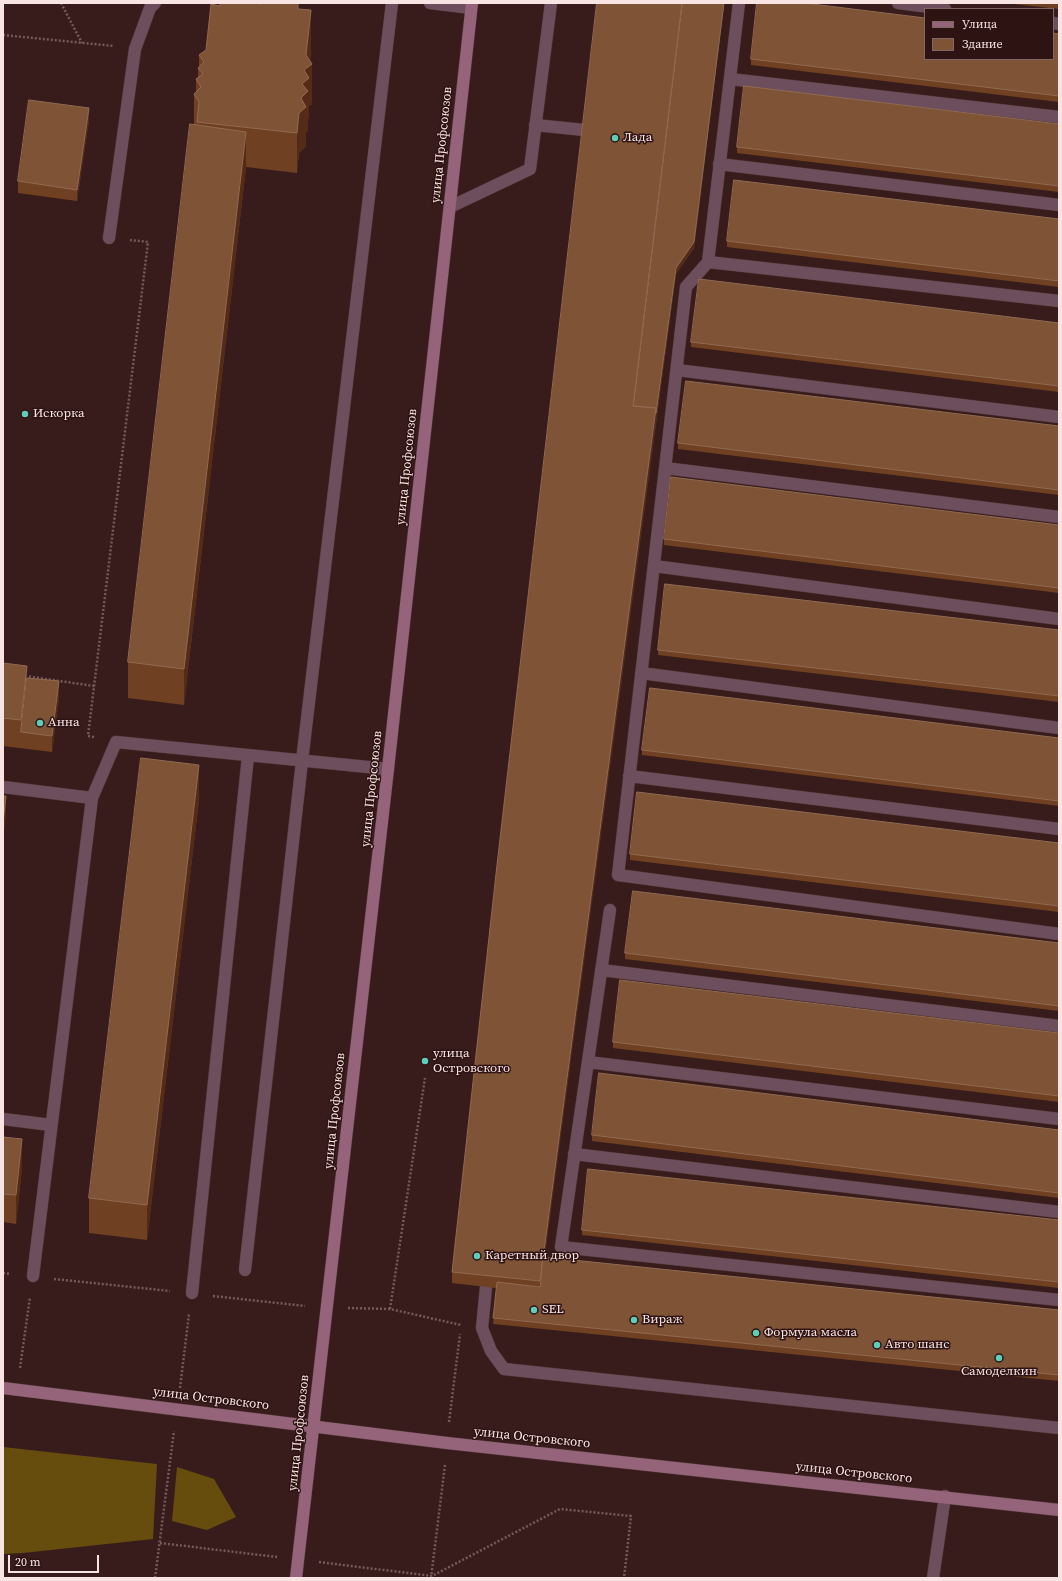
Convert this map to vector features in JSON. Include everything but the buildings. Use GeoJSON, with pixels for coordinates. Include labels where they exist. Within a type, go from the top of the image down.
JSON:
{"type":"FeatureCollection","features":[{"type":"Feature","properties":{"kind":"main road","name":"улица Профсоюзов"},"geometry":{"type":"LineString","coordinates":[[296,1578],[388,770],[472,6]]}},
{"type":"Feature","properties":{"kind":"main road","name":"улица Островского"},"geometry":{"type":"LineString","coordinates":[[3,1388],[455,1444],[945,1496],[1059,1510]]}},
{"type":"Feature","properties":{"kind":"lane"},"geometry":{"type":"LineString","coordinates":[[109,238],[135,49],[150,8],[155,3]]}},
{"type":"Feature","properties":{"kind":"lane"},"geometry":{"type":"LineString","coordinates":[[245,1270],[302,761],[392,3]]}},
{"type":"Feature","properties":{"kind":"lane"},"geometry":{"type":"LineString","coordinates":[[430,3],[472,6]]}},
{"type":"Feature","properties":{"kind":"lane"},"geometry":{"type":"LineString","coordinates":[[450,207],[530,169],[551,3]]}},
{"type":"Feature","properties":{"kind":"lane"},"geometry":{"type":"LineString","coordinates":[[739,3],[708,262],[686,287],[618,875],[1059,934]]}},
{"type":"Feature","properties":{"kind":"lane"},"geometry":{"type":"LineString","coordinates":[[898,3],[937,8]]}},
{"type":"Feature","properties":{"kind":"lane"},"geometry":{"type":"LineString","coordinates":[[730,79],[1059,117]]}},
{"type":"Feature","properties":{"kind":"lane"},"geometry":{"type":"LineString","coordinates":[[535,125],[584,130]]}},
{"type":"Feature","properties":{"kind":"lane"},"geometry":{"type":"LineString","coordinates":[[720,164],[1059,205]]}},
{"type":"Feature","properties":{"kind":"lane"},"geometry":{"type":"LineString","coordinates":[[708,262],[1059,300]]}},
{"type":"Feature","properties":{"kind":"lane"},"geometry":{"type":"LineString","coordinates":[[677,370],[1059,417]]}},
{"type":"Feature","properties":{"kind":"lane"},"geometry":{"type":"LineString","coordinates":[[665,468],[1059,517]]}},
{"type":"Feature","properties":{"kind":"lane"},"geometry":{"type":"LineString","coordinates":[[654,566],[1059,619]]}},
{"type":"Feature","properties":{"kind":"lane"},"geometry":{"type":"LineString","coordinates":[[641,673],[1059,728]]}},
{"type":"Feature","properties":{"kind":"lane"},"geometry":{"type":"LineString","coordinates":[[32,1276],[92,798],[116,742],[388,770]]}},
{"type":"Feature","properties":{"kind":"lane"},"geometry":{"type":"LineString","coordinates":[[192,1293],[248,756]]}},
{"type":"Feature","properties":{"kind":"lane"},"geometry":{"type":"LineString","coordinates":[[629,776],[1059,829]]}},
{"type":"Feature","properties":{"kind":"lane"},"geometry":{"type":"LineString","coordinates":[[3,787],[92,798]]}},
{"type":"Feature","properties":{"kind":"lane"},"geometry":{"type":"LineString","coordinates":[[610,910],[561,1247],[1059,1300]]}},
{"type":"Feature","properties":{"kind":"lane"},"geometry":{"type":"LineString","coordinates":[[601,970],[1059,1026]]}},
{"type":"Feature","properties":{"kind":"lane"},"geometry":{"type":"LineString","coordinates":[[588,1062],[1059,1119]]}},
{"type":"Feature","properties":{"kind":"lane"},"geometry":{"type":"LineString","coordinates":[[3,1119],[51,1125]]}},
{"type":"Feature","properties":{"kind":"lane"},"geometry":{"type":"LineString","coordinates":[[574,1154],[1059,1212]]}},
{"type":"Feature","properties":{"kind":"lane"},"geometry":{"type":"LineString","coordinates":[[486,1287],[482,1328],[491,1351],[504,1369],[1059,1428]]}},
{"type":"Feature","properties":{"kind":"lane"},"geometry":{"type":"LineString","coordinates":[[933,1578],[945,1496]]}},
{"type":"Feature","properties":{"kind":"path"},"geometry":{"type":"LineString","coordinates":[[61,3],[82,43]]}},
{"type":"Feature","properties":{"kind":"path"},"geometry":{"type":"LineString","coordinates":[[3,35],[135,49]]}},
{"type":"Feature","properties":{"kind":"path"},"geometry":{"type":"LineString","coordinates":[[109,238],[148,242],[88,736],[116,742]]}},
{"type":"Feature","properties":{"kind":"path"},"geometry":{"type":"LineString","coordinates":[[18,675],[94,686]]}},
{"type":"Feature","properties":{"kind":"path"},"geometry":{"type":"LineString","coordinates":[[390,1308],[425,1078]]}},
{"type":"Feature","properties":{"kind":"path"},"geometry":{"type":"LineString","coordinates":[[3,1273],[327,1308],[390,1308],[482,1328]]}},
{"type":"Feature","properties":{"kind":"path"},"geometry":{"type":"LineString","coordinates":[[17,1390],[32,1276]]}},
{"type":"Feature","properties":{"kind":"path"},"geometry":{"type":"LineString","coordinates":[[155,1578],[192,1293]]}},
{"type":"Feature","properties":{"kind":"path"},"geometry":{"type":"LineString","coordinates":[[160,1543],[432,1576],[560,1509],[631,1516],[624,1578]]}},
{"type":"Feature","properties":{"kind":"shaded area"},"geometry":{"type":"Polygon","coordinates":[[[3,1447],[157,1464],[153,1539],[3,1554],[3,1447]]]}},
{"type":"Feature","properties":{"kind":"shaded area"},"geometry":{"type":"Polygon","coordinates":[[[177,1467],[214,1479],[236,1517],[207,1530],[172,1521],[177,1467]]]}},
{"type":"Feature","properties":{"kind":"place","name":"Лада"},"geometry":{"type":"Point","coordinates":[615,138]}},
{"type":"Feature","properties":{"kind":"place","name":"Искорка"},"geometry":{"type":"Point","coordinates":[25,414]}},
{"type":"Feature","properties":{"kind":"place","name":"Анна"},"geometry":{"type":"Point","coordinates":[40,723]}},
{"type":"Feature","properties":{"kind":"place","name":"улица Островского"},"geometry":{"type":"Point","coordinates":[425,1061]}},
{"type":"Feature","properties":{"kind":"place","name":"Каретный двор"},"geometry":{"type":"Point","coordinates":[477,1256]}},
{"type":"Feature","properties":{"kind":"place","name":"SEL"},"geometry":{"type":"Point","coordinates":[534,1310]}},
{"type":"Feature","properties":{"kind":"place","name":"Вираж"},"geometry":{"type":"Point","coordinates":[634,1320]}},
{"type":"Feature","properties":{"kind":"place","name":"Формула масла"},"geometry":{"type":"Point","coordinates":[756,1333]}},
{"type":"Feature","properties":{"kind":"place","name":"Авто шанс"},"geometry":{"type":"Point","coordinates":[877,1345]}},
{"type":"Feature","properties":{"kind":"place","name":"Самоделкин"},"geometry":{"type":"Point","coordinates":[999,1358]}}]}
